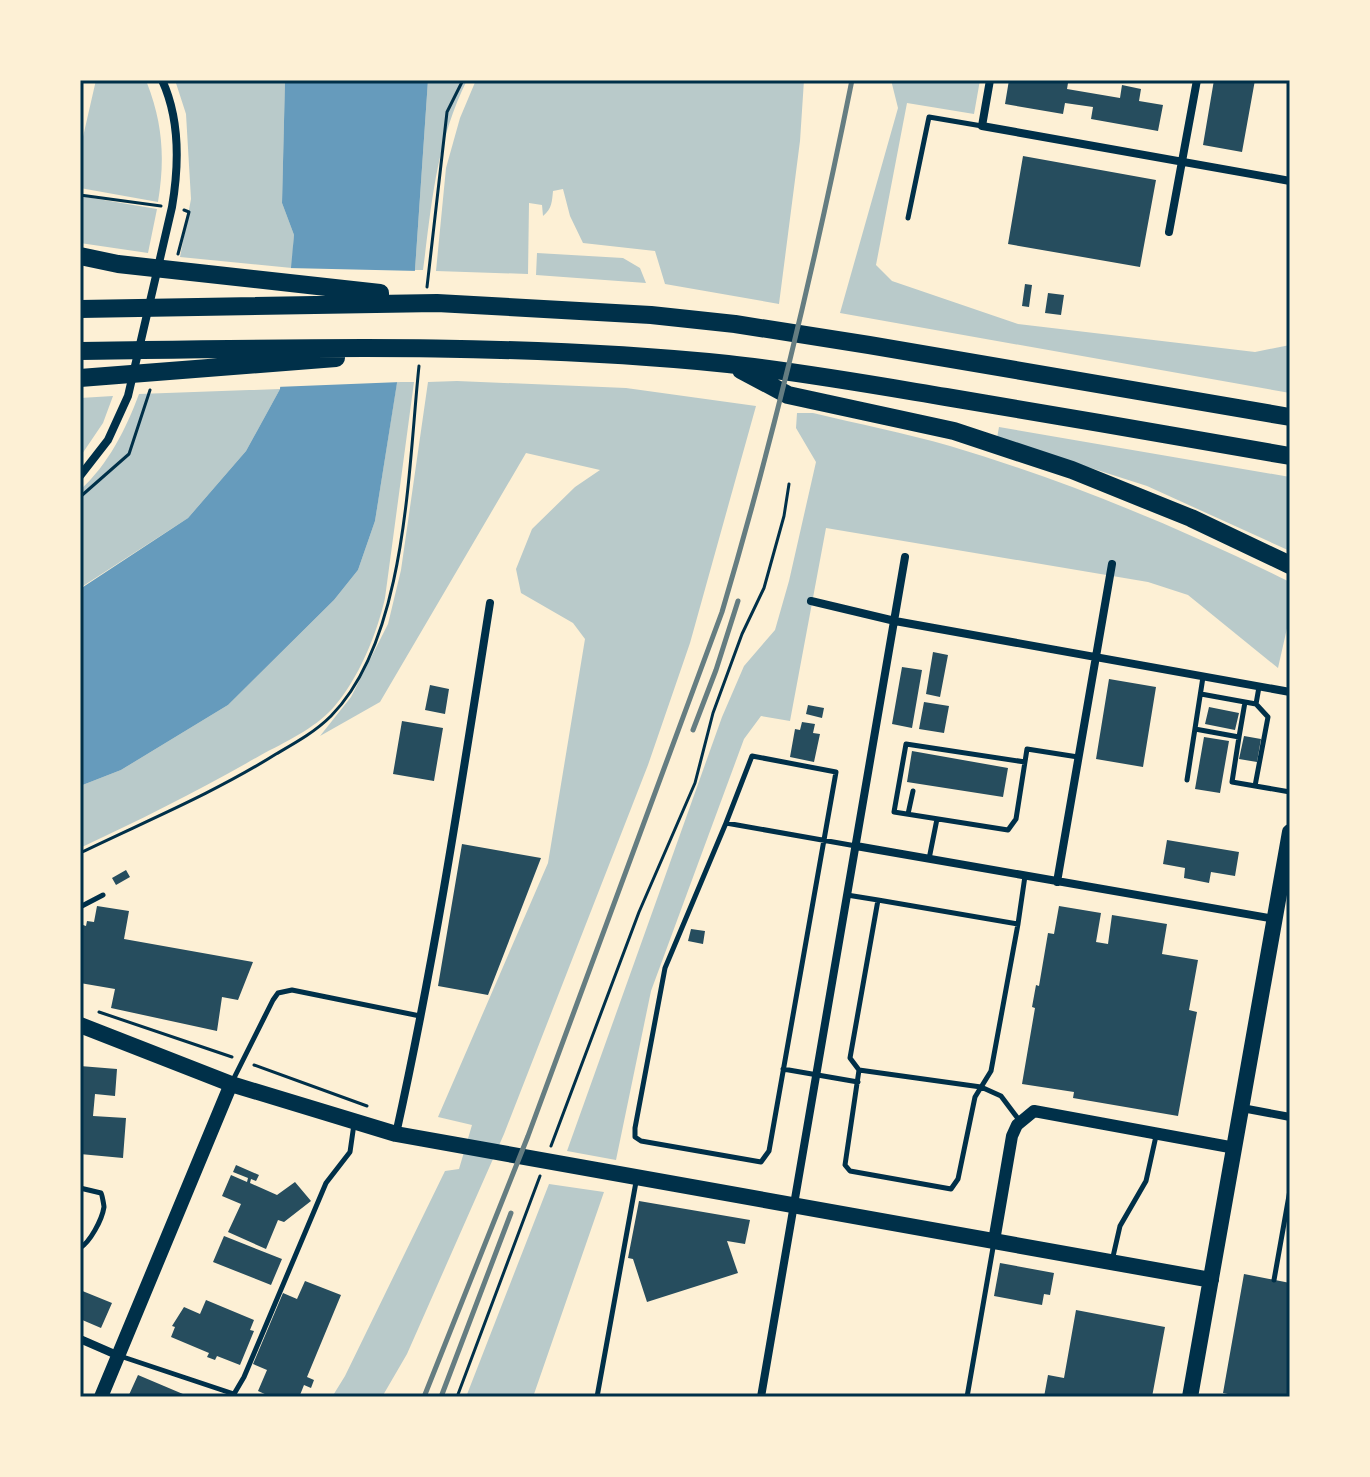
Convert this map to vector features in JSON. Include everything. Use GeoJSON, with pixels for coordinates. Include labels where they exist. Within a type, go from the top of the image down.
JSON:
{"type":"FeatureCollection","features":[{"type":"Feature","properties":{"kind":"highway"},"geometry":{"type":"LineString","coordinates":[[80,256],[118,264],[474,304],[651,315],[735,324],[1290,417]]}},
{"type":"Feature","properties":{"kind":"highway"},"geometry":{"type":"LineString","coordinates":[[80,309],[267,304],[474,304]]}},
{"type":"Feature","properties":{"kind":"highway"},"geometry":{"type":"LineString","coordinates":[[90,351],[251,347],[465,349],[599,354],[730,364],[894,388],[1290,456]]}},
{"type":"Feature","properties":{"kind":"highway"},"geometry":{"type":"LineString","coordinates":[[87,378],[465,349]]}},
{"type":"Feature","properties":{"kind":"highway"},"geometry":{"type":"LineString","coordinates":[[730,364],[788,395],[954,431],[1072,470],[1191,518],[1290,565]]}},
{"type":"Feature","properties":{"kind":"main road"},"geometry":{"type":"LineString","coordinates":[[1190,1397],[1290,832]]}},
{"type":"Feature","properties":{"kind":"main road"},"geometry":{"type":"LineString","coordinates":[[80,1025],[231,1084],[396,1134],[1211,1280]]}},
{"type":"Feature","properties":{"kind":"main road"},"geometry":{"type":"LineString","coordinates":[[101,1397],[231,1084]]}},
{"type":"Feature","properties":{"kind":"street"},"geometry":{"type":"LineString","coordinates":[[80,476],[108,440],[128,396],[172,207],[177,180],[177,146],[174,117],[162,80]]}},
{"type":"Feature","properties":{"kind":"street"},"geometry":{"type":"LineString","coordinates":[[990,80],[982,126],[1290,181]]}},
{"type":"Feature","properties":{"kind":"street"},"geometry":{"type":"LineString","coordinates":[[1169,232],[1197,80]]}},
{"type":"Feature","properties":{"kind":"street"},"geometry":{"type":"LineString","coordinates":[[761,1397],[905,557]]}},
{"type":"Feature","properties":{"kind":"street"},"geometry":{"type":"LineString","coordinates":[[1057,882],[1112,564]]}},
{"type":"Feature","properties":{"kind":"street"},"geometry":{"type":"LineString","coordinates":[[811,601],[895,621],[1290,692]]}},
{"type":"Feature","properties":{"kind":"street"},"geometry":{"type":"LineString","coordinates":[[396,1134],[421,1017],[490,603]]}},
{"type":"Feature","properties":{"kind":"street"},"geometry":{"type":"LineString","coordinates":[[856,846],[1276,919]]}},
{"type":"Feature","properties":{"kind":"street"},"geometry":{"type":"LineString","coordinates":[[1242,1108],[1290,1117]]}},
{"type":"Feature","properties":{"kind":"street"},"geometry":{"type":"LineString","coordinates":[[994,1241],[1012,1136],[1022,1118],[1034,1111],[1235,1148]]}},
{"type":"Feature","properties":{"kind":"street"},"geometry":{"type":"LineString","coordinates":[[80,1339],[119,1356]]}},
{"type":"Feature","properties":{"kind":"lane"},"geometry":{"type":"LineString","coordinates":[[908,218],[929,117],[982,126]]}},
{"type":"Feature","properties":{"kind":"lane"},"geometry":{"type":"LineString","coordinates":[[1187,780],[1203,677]]}},
{"type":"Feature","properties":{"kind":"lane"},"geometry":{"type":"LineString","coordinates":[[1256,704],[1259,687]]}},
{"type":"Feature","properties":{"kind":"lane"},"geometry":{"type":"LineString","coordinates":[[1201,694],[1256,704],[1268,717],[1255,786]]}},
{"type":"Feature","properties":{"kind":"lane"},"geometry":{"type":"LineString","coordinates":[[1245,702],[1232,782],[1290,792]]}},
{"type":"Feature","properties":{"kind":"lane"},"geometry":{"type":"LineString","coordinates":[[1195,729],[1239,737]]}},
{"type":"Feature","properties":{"kind":"lane"},"geometry":{"type":"LineString","coordinates":[[1025,762],[906,744],[894,812],[1008,830],[1016,819],[1025,762],[1027,749],[1078,757]]}},
{"type":"Feature","properties":{"kind":"lane"},"geometry":{"type":"LineString","coordinates":[[752,756],[836,772],[823,840],[769,1151],[761,1162],[641,1141],[635,1137],[635,1128],[665,968],[752,756]]}},
{"type":"Feature","properties":{"kind":"lane"},"geometry":{"type":"LineString","coordinates":[[908,814],[913,791]]}},
{"type":"Feature","properties":{"kind":"lane"},"geometry":{"type":"LineString","coordinates":[[929,859],[937,819]]}},
{"type":"Feature","properties":{"kind":"lane"},"geometry":{"type":"LineString","coordinates":[[726,823],[856,846]]}},
{"type":"Feature","properties":{"kind":"lane"},"geometry":{"type":"LineString","coordinates":[[878,900],[850,1058],[859,1070],[845,1165],[850,1171],[951,1189],[958,1179],[975,1097],[991,1071],[1025,876]]}},
{"type":"Feature","properties":{"kind":"lane"},"geometry":{"type":"LineString","coordinates":[[80,907],[103,895]]}},
{"type":"Feature","properties":{"kind":"lane"},"geometry":{"type":"LineString","coordinates":[[847,895],[1018,924]]}},
{"type":"Feature","properties":{"kind":"lane"},"geometry":{"type":"LineString","coordinates":[[231,1084],[278,993],[304,991],[421,1017]]}},
{"type":"Feature","properties":{"kind":"lane"},"geometry":{"type":"LineString","coordinates":[[783,1069],[858,1082]]}},
{"type":"Feature","properties":{"kind":"lane"},"geometry":{"type":"LineString","coordinates":[[859,1070],[981,1087],[1001,1096],[1022,1118]]}},
{"type":"Feature","properties":{"kind":"lane"},"geometry":{"type":"LineString","coordinates":[[119,1356],[234,1394],[326,1183],[350,1152],[354,1123]]}},
{"type":"Feature","properties":{"kind":"lane"},"geometry":{"type":"LineString","coordinates":[[1112,1262],[1120,1226],[1146,1181],[1157,1132]]}},
{"type":"Feature","properties":{"kind":"lane"},"geometry":{"type":"LineString","coordinates":[[597,1397],[637,1178]]}},
{"type":"Feature","properties":{"kind":"lane"},"geometry":{"type":"LineString","coordinates":[[80,1188],[101,1193],[104,1206],[86,1245],[80,1248]]}},
{"type":"Feature","properties":{"kind":"lane"},"geometry":{"type":"LineString","coordinates":[[1274,1280],[1290,1190]]}},
{"type":"Feature","properties":{"kind":"lane"},"geometry":{"type":"LineString","coordinates":[[967,1397],[994,1241]]}},
{"type":"Feature","properties":{"kind":"path"},"geometry":{"type":"LineString","coordinates":[[426,299],[447,112],[463,80]]}},
{"type":"Feature","properties":{"kind":"path"},"geometry":{"type":"LineString","coordinates":[[80,853],[238,778],[312,732],[332,714],[354,686],[386,617],[397,565],[419,361]]}},
{"type":"Feature","properties":{"kind":"path"},"geometry":{"type":"LineString","coordinates":[[567,1106],[639,912],[695,783],[713,713],[742,634],[764,588],[784,516],[789,484]]}},
{"type":"Feature","properties":{"kind":"path"},"geometry":{"type":"LineString","coordinates":[[95,1011],[370,1107]]}},
{"type":"Feature","properties":{"kind":"path"},"geometry":{"type":"LineString","coordinates":[[547,1146],[562,1149]]}},
{"type":"Feature","properties":{"kind":"path"},"geometry":{"type":"LineString","coordinates":[[457,1397],[520,1226]]}},
{"type":"Feature","properties":{"kind":"shaded area"},"geometry":{"type":"Polygon","coordinates":[[[96,80],[145,80],[147,83],[161,142],[158,202],[80,188],[80,150],[96,80]]]}},
{"type":"Feature","properties":{"kind":"shaded area"},"geometry":{"type":"Polygon","coordinates":[[[175,80],[285,80],[282,203],[294,235],[292,268],[180,257],[191,199],[186,114],[175,80]]]}},
{"type":"Feature","properties":{"kind":"shaded area"},"geometry":{"type":"Polygon","coordinates":[[[428,80],[467,80],[442,150],[423,270],[415,270],[428,80]]]}},
{"type":"Feature","properties":{"kind":"shaded area"},"geometry":{"type":"Polygon","coordinates":[[[476,80],[804,80],[800,141],[779,304],[665,284],[655,251],[583,243],[570,216],[563,189],[553,191],[550,208],[543,216],[542,205],[529,203],[528,274],[436,271],[446,168],[460,118],[476,80]]]}},
{"type":"Feature","properties":{"kind":"shaded area"},"geometry":{"type":"Polygon","coordinates":[[[891,80],[980,80],[974,114],[907,103],[876,265],[892,281],[1018,324],[1255,352],[1290,345],[1290,393],[840,313],[898,108],[891,80]]]}},
{"type":"Feature","properties":{"kind":"shaded area"},"geometry":{"type":"Polygon","coordinates":[[[80,196],[157,209],[148,253],[80,243],[80,196]]]}},
{"type":"Feature","properties":{"kind":"shaded area"},"geometry":{"type":"Polygon","coordinates":[[[537,253],[623,258],[640,268],[646,283],[536,275],[537,253]]]}},
{"type":"Feature","properties":{"kind":"shaded area"},"geometry":{"type":"Polygon","coordinates":[[[397,382],[414,382],[385,598],[377,626],[351,684],[325,716],[299,734],[194,792],[80,848],[80,786],[121,770],[228,705],[334,600],[358,570],[375,521],[397,382]]]}},
{"type":"Feature","properties":{"kind":"shaded area"},"geometry":{"type":"Polygon","coordinates":[[[428,382],[626,388],[756,406],[690,643],[648,765],[504,1134],[407,1354],[382,1397],[332,1397],[445,1171],[459,1169],[472,1125],[438,1117],[548,863],[585,639],[573,623],[521,593],[516,569],[532,529],[575,487],[600,470],[526,453],[380,702],[320,736],[351,697],[388,624],[401,570],[428,382]]]}},
{"type":"Feature","properties":{"kind":"shaded area"},"geometry":{"type":"Polygon","coordinates":[[[280,389],[246,451],[188,518],[80,588],[80,490],[115,446],[139,394],[280,389]]]}},
{"type":"Feature","properties":{"kind":"shaded area"},"geometry":{"type":"Polygon","coordinates":[[[113,396],[103,423],[80,457],[80,398],[113,396]]]}},
{"type":"Feature","properties":{"kind":"shaded area"},"geometry":{"type":"Polygon","coordinates":[[[797,413],[813,413],[916,437],[1037,474],[1165,524],[1290,582],[1290,615],[1278,668],[1188,595],[1148,582],[826,528],[790,721],[761,716],[744,739],[651,991],[616,1160],[567,1151],[722,717],[744,666],[775,630],[816,462],[796,428],[797,413]]]}},
{"type":"Feature","properties":{"kind":"shaded area"},"geometry":{"type":"Polygon","coordinates":[[[999,427],[1290,477],[1290,551],[1147,486],[997,438],[999,427]]]}},
{"type":"Feature","properties":{"kind":"shaded area"},"geometry":{"type":"Polygon","coordinates":[[[549,1184],[604,1192],[533,1397],[466,1397],[549,1184]]]}},
{"type":"Feature","properties":{"kind":"water"},"geometry":{"type":"Polygon","coordinates":[[[285,80],[428,80],[415,270],[375,521],[358,570],[334,600],[228,705],[121,770],[80,786],[80,589],[188,518],[246,451],[280,389],[294,235],[282,203],[285,80]]]}},
{"type":"Feature","properties":{"kind":"pier"},"geometry":{"type":"Polygon","coordinates":[[[288,268],[419,271],[401,382],[276,387],[288,268]]]}},
{"type":"Feature","properties":{"kind":"building"},"geometry":{"type":"Polygon","coordinates":[[[1009,80],[1053,80],[1068,83],[1067,89],[1120,98],[1122,85],[1141,89],[1139,101],[1163,105],[1158,131],[1091,119],[1093,107],[1065,103],[1063,114],[1005,104],[1009,80]]]}},
{"type":"Feature","properties":{"kind":"building"},"geometry":{"type":"Polygon","coordinates":[[[1214,80],[1255,80],[1242,152],[1203,145],[1214,80]]]}},
{"type":"Feature","properties":{"kind":"building"},"geometry":{"type":"Polygon","coordinates":[[[1023,156],[1156,180],[1140,267],[1008,244],[1023,156]]]}},
{"type":"Feature","properties":{"kind":"building"},"geometry":{"type":"Polygon","coordinates":[[[1025,284],[1032,285],[1029,307],[1022,306],[1025,284]]]}},
{"type":"Feature","properties":{"kind":"building"},"geometry":{"type":"Polygon","coordinates":[[[1048,293],[1064,295],[1061,315],[1045,313],[1048,293]]]}},
{"type":"Feature","properties":{"kind":"building"},"geometry":{"type":"Polygon","coordinates":[[[933,652],[948,655],[940,697],[926,694],[933,652]]]}},
{"type":"Feature","properties":{"kind":"building"},"geometry":{"type":"Polygon","coordinates":[[[902,667],[922,670],[912,728],[892,724],[902,667]]]}},
{"type":"Feature","properties":{"kind":"building"},"geometry":{"type":"Polygon","coordinates":[[[1109,679],[1156,687],[1143,767],[1096,759],[1109,679]]]}},
{"type":"Feature","properties":{"kind":"building"},"geometry":{"type":"Polygon","coordinates":[[[430,685],[449,689],[445,714],[425,710],[430,685]]]}},
{"type":"Feature","properties":{"kind":"building"},"geometry":{"type":"Polygon","coordinates":[[[924,702],[949,706],[944,733],[919,729],[924,702]]]}},
{"type":"Feature","properties":{"kind":"building"},"geometry":{"type":"Polygon","coordinates":[[[808,705],[824,708],[822,718],[806,714],[808,705]]]}},
{"type":"Feature","properties":{"kind":"building"},"geometry":{"type":"Polygon","coordinates":[[[1209,707],[1239,713],[1235,730],[1205,724],[1209,707]]]}},
{"type":"Feature","properties":{"kind":"building"},"geometry":{"type":"Polygon","coordinates":[[[402,721],[443,728],[434,781],[393,774],[402,721]]]}},
{"type":"Feature","properties":{"kind":"building"},"geometry":{"type":"Polygon","coordinates":[[[802,722],[815,724],[813,733],[820,734],[814,762],[790,757],[795,729],[800,730],[802,722]]]}},
{"type":"Feature","properties":{"kind":"building"},"geometry":{"type":"Polygon","coordinates":[[[1244,736],[1261,739],[1257,762],[1239,759],[1244,736]]]}},
{"type":"Feature","properties":{"kind":"building"},"geometry":{"type":"Polygon","coordinates":[[[1204,737],[1229,741],[1220,793],[1195,789],[1204,737]]]}},
{"type":"Feature","properties":{"kind":"building"},"geometry":{"type":"Polygon","coordinates":[[[912,751],[1008,768],[1003,797],[907,782],[912,751]]]}},
{"type":"Feature","properties":{"kind":"building"},"geometry":{"type":"Polygon","coordinates":[[[1167,840],[1239,852],[1235,876],[1211,872],[1209,883],[1184,878],[1185,868],[1163,864],[1167,840]]]}},
{"type":"Feature","properties":{"kind":"building"},"geometry":{"type":"Polygon","coordinates":[[[462,844],[541,858],[488,995],[438,986],[462,844]]]}},
{"type":"Feature","properties":{"kind":"building"},"geometry":{"type":"Polygon","coordinates":[[[126,870],[130,877],[116,885],[112,878],[126,870]]]}},
{"type":"Feature","properties":{"kind":"building"},"geometry":{"type":"Polygon","coordinates":[[[97,906],[129,911],[124,939],[253,962],[238,1000],[222,997],[217,1031],[111,1008],[115,989],[80,983],[80,924],[86,926],[87,921],[94,922],[97,906]]]}},
{"type":"Feature","properties":{"kind":"building"},"geometry":{"type":"Polygon","coordinates":[[[1059,906],[1101,913],[1096,942],[1108,944],[1112,915],[1167,924],[1162,954],[1198,960],[1189,1010],[1197,1012],[1178,1116],[1073,1098],[1074,1092],[1022,1084],[1036,985],[1039,986],[1048,933],[1054,934],[1059,906]]]}},
{"type":"Feature","properties":{"kind":"building"},"geometry":{"type":"Polygon","coordinates":[[[691,929],[705,931],[703,944],[688,941],[691,929]]]}},
{"type":"Feature","properties":{"kind":"building"},"geometry":{"type":"Polygon","coordinates":[[[80,1066],[117,1069],[115,1096],[95,1094],[93,1116],[126,1118],[123,1158],[80,1154],[80,1066]]]}},
{"type":"Feature","properties":{"kind":"building"},"geometry":{"type":"Polygon","coordinates":[[[236,1165],[259,1175],[256,1181],[251,1179],[250,1183],[277,1195],[295,1182],[311,1201],[284,1222],[278,1220],[266,1249],[228,1232],[241,1204],[222,1196],[231,1175],[247,1182],[248,1178],[233,1172],[236,1165]]]}},
{"type":"Feature","properties":{"kind":"building"},"geometry":{"type":"Polygon","coordinates":[[[639,1201],[750,1220],[745,1244],[727,1241],[738,1273],[647,1302],[633,1259],[628,1258],[639,1201]]]}},
{"type":"Feature","properties":{"kind":"building"},"geometry":{"type":"Polygon","coordinates":[[[224,1236],[282,1259],[271,1285],[213,1262],[224,1236]]]}},
{"type":"Feature","properties":{"kind":"building"},"geometry":{"type":"Polygon","coordinates":[[[1000,1263],[1054,1273],[1050,1295],[1044,1294],[1042,1305],[994,1296],[1000,1263]]]}},
{"type":"Feature","properties":{"kind":"building"},"geometry":{"type":"Polygon","coordinates":[[[1244,1274],[1290,1283],[1290,1397],[1242,1397],[1223,1393],[1244,1274]]]}},
{"type":"Feature","properties":{"kind":"building"},"geometry":{"type":"Polygon","coordinates":[[[305,1281],[341,1295],[307,1377],[314,1380],[311,1388],[304,1385],[300,1395],[306,1397],[266,1397],[258,1391],[267,1370],[253,1364],[283,1293],[297,1299],[305,1281]]]}},
{"type":"Feature","properties":{"kind":"building"},"geometry":{"type":"Polygon","coordinates":[[[80,1290],[112,1303],[101,1328],[80,1319],[80,1290]]]}},
{"type":"Feature","properties":{"kind":"building"},"geometry":{"type":"Polygon","coordinates":[[[206,1300],[254,1320],[250,1330],[254,1331],[240,1365],[217,1356],[215,1360],[207,1357],[209,1353],[171,1337],[175,1327],[172,1326],[184,1307],[200,1314],[206,1300]]]}},
{"type":"Feature","properties":{"kind":"building"},"geometry":{"type":"Polygon","coordinates":[[[1076,1310],[1165,1327],[1152,1397],[1044,1397],[1048,1375],[1064,1378],[1076,1310]]]}},
{"type":"Feature","properties":{"kind":"building"},"geometry":{"type":"Polygon","coordinates":[[[138,1375],[190,1397],[128,1397],[138,1375]]]}},
{"type":"Feature","properties":{"kind":"railway"},"geometry":{"type":"LineString","coordinates":[[424,1397],[528,1136],[722,612],[793,348],[852,80]]}},
{"type":"Feature","properties":{"kind":"railway"},"geometry":{"type":"LineString","coordinates":[[693,730],[738,601]]}},
{"type":"Feature","properties":{"kind":"railway"},"geometry":{"type":"LineString","coordinates":[[441,1397],[511,1213]]}}]}
